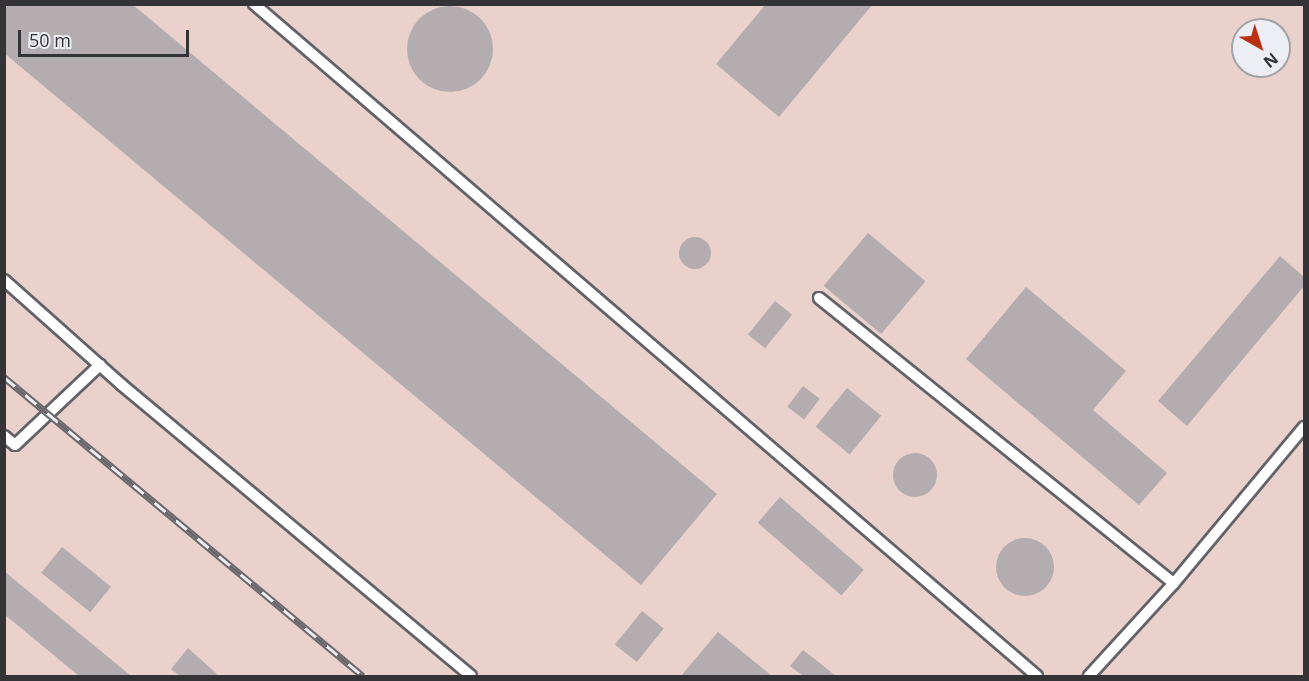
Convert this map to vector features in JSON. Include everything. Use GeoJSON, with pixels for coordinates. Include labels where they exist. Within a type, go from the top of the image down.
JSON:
{"type":"FeatureCollection","features":[{"type":"Feature","properties":{"kind":"lane"},"geometry":{"type":"LineString","coordinates":[[255,4],[1037,676]]}},
{"type":"Feature","properties":{"kind":"lane"},"geometry":{"type":"LineString","coordinates":[[4,280],[100,365],[471,676]]}},
{"type":"Feature","properties":{"kind":"lane"},"geometry":{"type":"LineString","coordinates":[[819,298],[1174,583]]}},
{"type":"Feature","properties":{"kind":"lane"},"geometry":{"type":"LineString","coordinates":[[4,436],[15,445],[100,365]]}},
{"type":"Feature","properties":{"kind":"lane"},"geometry":{"type":"LineString","coordinates":[[1089,676],[1174,583],[1305,427]]}},
{"type":"Feature","properties":{"kind":"shaded area"},"geometry":{"type":"Polygon","coordinates":[[[4,5],[1304,5],[1304,676],[5,676],[4,5]]]}},
{"type":"Feature","properties":{"kind":"building"},"geometry":{"type":"Polygon","coordinates":[[[4,4],[132,4],[717,494],[641,585],[4,53],[4,4]]]}},
{"type":"Feature","properties":{"kind":"building"},"geometry":{"type":"Polygon","coordinates":[[[766,4],[873,4],[779,117],[716,64],[766,4]]]}},
{"type":"Feature","properties":{"kind":"building"},"geometry":{"type":"Polygon","coordinates":[[[450,6],[466,10],[480,19],[489,33],[493,49],[489,65],[480,79],[466,88],[450,92],[434,88],[420,79],[411,65],[407,49],[411,33],[420,19],[434,10],[450,6]]]}},
{"type":"Feature","properties":{"kind":"building"},"geometry":{"type":"Polygon","coordinates":[[[868,233],[925,281],[881,334],[824,286],[868,233]]]}},
{"type":"Feature","properties":{"kind":"building"},"geometry":{"type":"Polygon","coordinates":[[[695,237],[706,242],[711,253],[706,264],[695,269],[684,264],[679,253],[684,242],[695,237]]]}},
{"type":"Feature","properties":{"kind":"building"},"geometry":{"type":"Polygon","coordinates":[[[1280,256],[1304,277],[1304,286],[1187,426],[1158,401],[1280,256]]]}},
{"type":"Feature","properties":{"kind":"building"},"geometry":{"type":"Polygon","coordinates":[[[1026,287],[1126,371],[1093,410],[1167,473],[1139,505],[966,359],[1026,287]]]}},
{"type":"Feature","properties":{"kind":"building"},"geometry":{"type":"Polygon","coordinates":[[[775,301],[792,315],[765,348],[748,334],[775,301]]]}},
{"type":"Feature","properties":{"kind":"building"},"geometry":{"type":"Polygon","coordinates":[[[803,386],[820,399],[804,419],[787,407],[803,386]]]}},
{"type":"Feature","properties":{"kind":"building"},"geometry":{"type":"Polygon","coordinates":[[[847,388],[881,416],[850,455],[816,427],[847,388]]]}},
{"type":"Feature","properties":{"kind":"building"},"geometry":{"type":"Polygon","coordinates":[[[915,453],[924,454],[931,459],[936,466],[936,484],[931,491],[924,496],[915,497],[906,496],[899,491],[894,484],[893,475],[894,466],[899,459],[906,454],[915,453]]]}},
{"type":"Feature","properties":{"kind":"building"},"geometry":{"type":"Polygon","coordinates":[[[780,497],[864,570],[841,595],[758,523],[780,497]]]}},
{"type":"Feature","properties":{"kind":"building"},"geometry":{"type":"Polygon","coordinates":[[[1025,538],[1041,543],[1049,551],[1054,567],[1049,583],[1041,591],[1025,596],[1009,591],[1001,583],[996,567],[1001,551],[1009,543],[1025,538]]]}},
{"type":"Feature","properties":{"kind":"building"},"geometry":{"type":"Polygon","coordinates":[[[62,547],[111,587],[90,612],[41,573],[62,547]]]}},
{"type":"Feature","properties":{"kind":"building"},"geometry":{"type":"Polygon","coordinates":[[[4,571],[131,676],[79,676],[4,614],[4,571]]]}},
{"type":"Feature","properties":{"kind":"building"},"geometry":{"type":"Polygon","coordinates":[[[642,611],[664,629],[637,662],[615,644],[642,611]]]}},
{"type":"Feature","properties":{"kind":"building"},"geometry":{"type":"Polygon","coordinates":[[[718,632],[772,676],[681,676],[718,632]]]}},
{"type":"Feature","properties":{"kind":"building"},"geometry":{"type":"Polygon","coordinates":[[[188,648],[217,674],[215,676],[180,676],[171,669],[188,648]]]}},
{"type":"Feature","properties":{"kind":"building"},"geometry":{"type":"Polygon","coordinates":[[[803,650],[836,676],[803,676],[790,666],[803,650]]]}},
{"type":"Feature","properties":{"kind":"railway"},"geometry":{"type":"LineString","coordinates":[[4,377],[363,676]]}}]}
